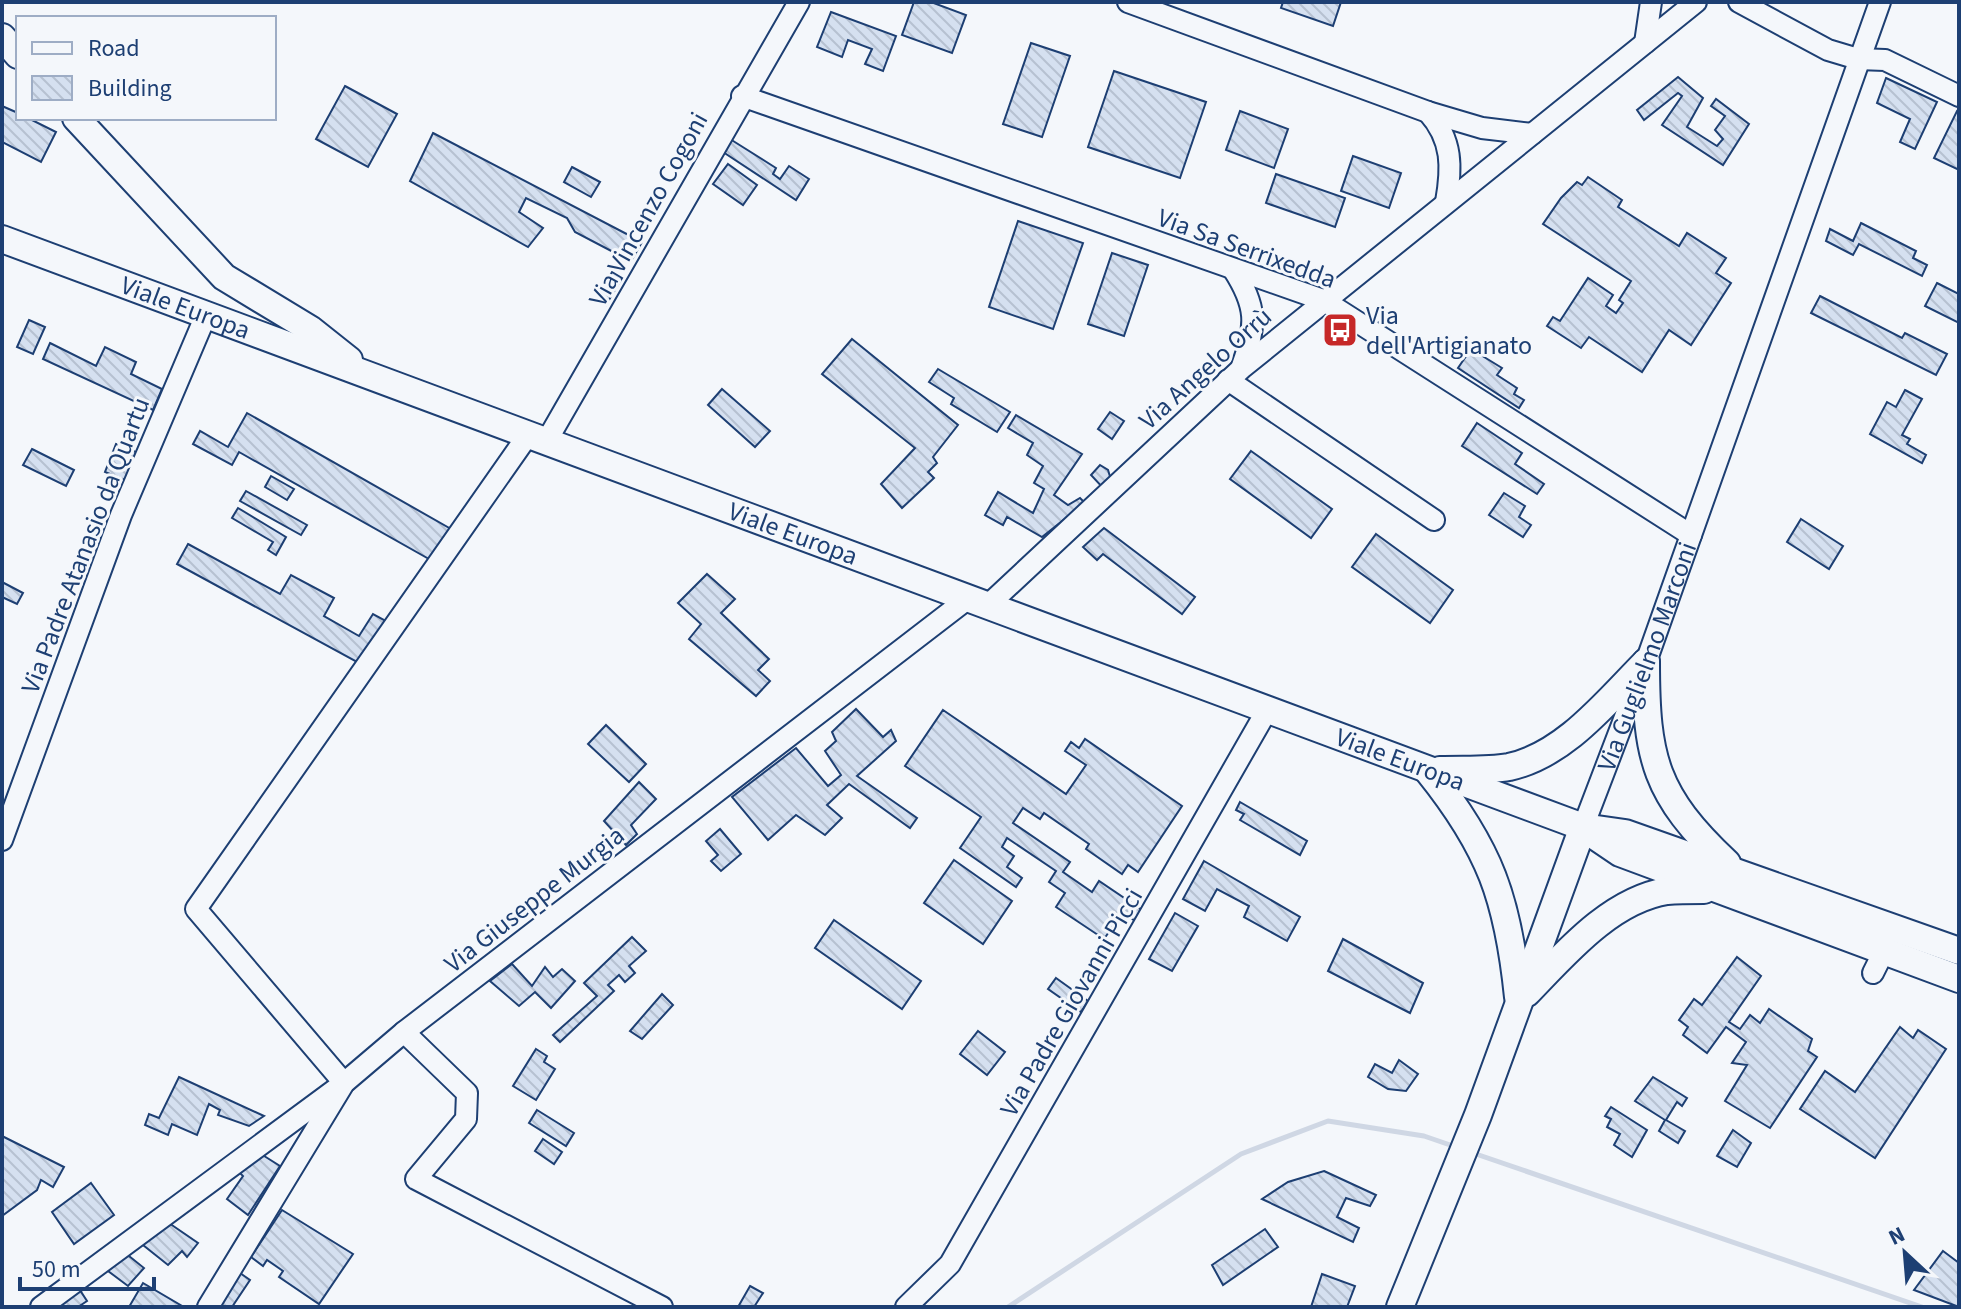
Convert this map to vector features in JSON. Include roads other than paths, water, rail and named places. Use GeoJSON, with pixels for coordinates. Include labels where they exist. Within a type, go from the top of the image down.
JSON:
{"type":"FeatureCollection","features":[{"type":"Feature","properties":{"kind":"main road"},"geometry":{"type":"LineString","coordinates":[[2,37],[16,53]]}},
{"type":"Feature","properties":{"kind":"main road"},"geometry":{"type":"LineString","coordinates":[[78,120],[224,277],[310,329],[368,375]]}},
{"type":"Feature","properties":{"kind":"main road","name":"Viale Europa"},"geometry":{"type":"LineString","coordinates":[[2,239],[1428,771],[1583,827],[1625,833],[1733,868],[1959,951]]}},
{"type":"Feature","properties":{"kind":"main road"},"geometry":{"type":"LineString","coordinates":[[1428,771],[1507,767],[1533,759],[1591,717],[1646,662]]}},
{"type":"Feature","properties":{"kind":"main road"},"geometry":{"type":"LineString","coordinates":[[1646,662],[1646,724],[1651,753],[1665,790],[1681,816],[1733,868]]}},
{"type":"Feature","properties":{"kind":"main road"},"geometry":{"type":"LineString","coordinates":[[1428,771],[1454,803],[1497,878],[1509,919],[1519,1001]]}},
{"type":"Feature","properties":{"kind":"main road","name":"Viale Europa"},"geometry":{"type":"LineString","coordinates":[[1583,827],[1620,853],[1715,889],[1879,962],[1959,979]]}},
{"type":"Feature","properties":{"kind":"main road","name":"Via Guglielmo Marconi"},"geometry":{"type":"LineString","coordinates":[[1400,1307],[1478,1115],[1583,827]]}},
{"type":"Feature","properties":{"kind":"main road"},"geometry":{"type":"LineString","coordinates":[[1519,1001],[1596,927],[1629,905],[1664,891],[1715,889]]}},
{"type":"Feature","properties":{"kind":"street","name":"Via Vincenzo Cogoni"},"geometry":{"type":"LineString","coordinates":[[344,1083],[196,909],[537,439],[799,2]]}},
{"type":"Feature","properties":{"kind":"street"},"geometry":{"type":"LineString","coordinates":[[1128,2],[1428,112],[1482,128],[1532,134]]}},
{"type":"Feature","properties":{"kind":"street"},"geometry":{"type":"LineString","coordinates":[[1645,43],[1651,2]]}},
{"type":"Feature","properties":{"kind":"street","name":"Via Angelo Orrù"},"geometry":{"type":"LineString","coordinates":[[976,603],[1323,300],[1696,2]]}},
{"type":"Feature","properties":{"kind":"street"},"geometry":{"type":"LineString","coordinates":[[1739,2],[1828,50],[1858,59],[1885,60],[1959,96]]}},
{"type":"Feature","properties":{"kind":"street","name":"Via Guglielmo Marconi"},"geometry":{"type":"LineString","coordinates":[[1583,827],[1646,662],[1880,2]]}},
{"type":"Feature","properties":{"kind":"street","name":"Via Sa Serrixedda"},"geometry":{"type":"LineString","coordinates":[[742,96],[1323,300],[1691,535]]}},
{"type":"Feature","properties":{"kind":"street"},"geometry":{"type":"LineString","coordinates":[[1428,112],[1439,124],[1449,151],[1446,202]]}},
{"type":"Feature","properties":{"kind":"street"},"geometry":{"type":"LineString","coordinates":[[1233,269],[1243,285],[1254,326],[1235,374],[1434,520]]}},
{"type":"Feature","properties":{"kind":"street","name":"Via Padre Atanasio da Quartu"},"geometry":{"type":"LineString","coordinates":[[2,840],[121,515],[206,315]]}},
{"type":"Feature","properties":{"kind":"street","name":"Via Giuseppe Murgia"},"geometry":{"type":"LineString","coordinates":[[208,1307],[344,1083],[404,1032],[976,603]]}},
{"type":"Feature","properties":{"kind":"street","name":"Via Padre Giovanni Picci"},"geometry":{"type":"LineString","coordinates":[[906,1307],[950,1264],[1266,712]]}},
{"type":"Feature","properties":{"kind":"street"},"geometry":{"type":"LineString","coordinates":[[404,1032],[467,1093],[466,1119],[416,1179],[662,1307]]}},
{"type":"Feature","properties":{"kind":"street"},"geometry":{"type":"LineString","coordinates":[[41,1307],[344,1083]]}},
{"type":"Feature","properties":{"kind":"waterway"},"geometry":{"type":"LineString","coordinates":[[1008,1307],[1241,1154],[1328,1121],[1424,1136],[1456,1147]]}},
{"type":"Feature","properties":{"kind":"waterway"},"geometry":{"type":"LineString","coordinates":[[1473,1153],[1922,1307]]}},
{"type":"Feature","properties":{"kind":"place","name":"Via dell'Artigianato"},"geometry":{"type":"Point","coordinates":[1340,330]}}]}
